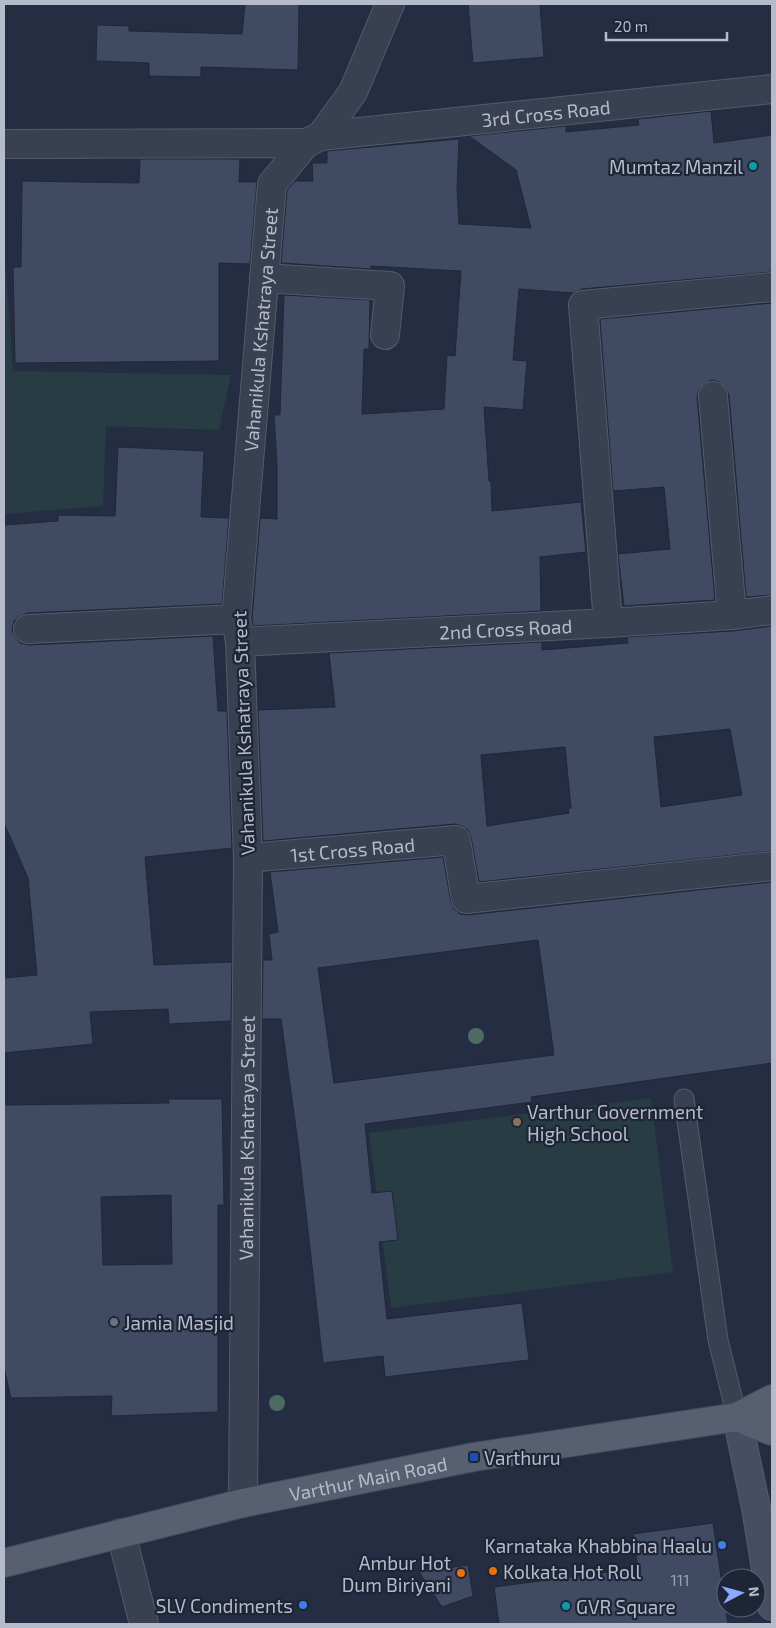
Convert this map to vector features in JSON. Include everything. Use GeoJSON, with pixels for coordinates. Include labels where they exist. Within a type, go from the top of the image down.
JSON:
{"type":"FeatureCollection","features":[{"type":"Feature","properties":{"kind":"main road","name":"Varthur Main Road"},"geometry":{"type":"LineString","coordinates":[[4,1562],[243,1503],[474,1457],[737,1417],[772,1399]]}},
{"type":"Feature","properties":{"kind":"main road"},"geometry":{"type":"LineString","coordinates":[[737,1417],[772,1432]]}},
{"type":"Feature","properties":{"kind":"street","name":"Vahanikula Kshatraya Street"},"geometry":{"type":"LineString","coordinates":[[243,1503],[248,858],[238,631],[272,184],[353,92],[390,4]]}},
{"type":"Feature","properties":{"kind":"street","name":"3rd Cross Road"},"geometry":{"type":"LineString","coordinates":[[4,144],[313,139],[772,89]]}},
{"type":"Feature","properties":{"kind":"street"},"geometry":{"type":"LineString","coordinates":[[264,278],[390,286],[385,334]]}},
{"type":"Feature","properties":{"kind":"street"},"geometry":{"type":"LineString","coordinates":[[608,623],[583,305],[772,287]]}},
{"type":"Feature","properties":{"kind":"street"},"geometry":{"type":"LineString","coordinates":[[713,396],[732,615]]}},
{"type":"Feature","properties":{"kind":"street","name":"2nd Cross Road"},"geometry":{"type":"LineString","coordinates":[[28,629],[238,631],[608,623],[732,615],[772,610]]}},
{"type":"Feature","properties":{"kind":"street","name":"1st Cross Road"},"geometry":{"type":"LineString","coordinates":[[248,858],[456,840],[466,899],[772,866]]}},
{"type":"Feature","properties":{"kind":"street"},"geometry":{"type":"LineString","coordinates":[[737,1417],[756,1508],[772,1606]]}},
{"type":"Feature","properties":{"kind":"street"},"geometry":{"type":"LineString","coordinates":[[121,1532],[144,1624]]}},
{"type":"Feature","properties":{"kind":"lane"},"geometry":{"type":"LineString","coordinates":[[684,1099],[718,1340],[737,1417]]}},
{"type":"Feature","properties":{"kind":"shaded area"},"geometry":{"type":"Polygon","coordinates":[[[4,271],[6,271],[13,371],[231,375],[219,430],[106,426],[103,506],[4,514],[4,271]]]}},
{"type":"Feature","properties":{"kind":"shaded area"},"geometry":{"type":"Polygon","coordinates":[[[651,1098],[673,1272],[391,1308],[369,1133],[651,1098]]]}},
{"type":"Feature","properties":{"kind":"building"},"geometry":{"type":"Polygon","coordinates":[[[245,4],[299,4],[298,70],[201,67],[201,77],[149,76],[149,63],[96,61],[97,25],[129,26],[129,31],[242,34],[245,4]]]}},
{"type":"Feature","properties":{"kind":"building"},"geometry":{"type":"Polygon","coordinates":[[[468,4],[540,4],[544,57],[473,63],[468,4]]]}},
{"type":"Feature","properties":{"kind":"building"},"geometry":{"type":"Polygon","coordinates":[[[711,111],[714,143],[772,135],[772,272],[582,289],[573,293],[519,289],[513,360],[527,361],[523,410],[484,407],[492,511],[581,502],[586,552],[540,557],[541,611],[253,626],[252,618],[260,518],[277,519],[277,464],[274,415],[280,415],[284,295],[370,300],[369,349],[364,349],[362,414],[444,409],[447,355],[455,356],[461,271],[371,266],[371,269],[281,263],[287,190],[295,181],[313,181],[312,163],[327,163],[327,151],[459,139],[457,190],[459,224],[531,228],[516,170],[469,136],[566,126],[566,132],[639,125],[638,119],[711,111]]]}},
{"type":"Feature","properties":{"kind":"building"},"geometry":{"type":"Polygon","coordinates":[[[140,159],[240,159],[239,182],[257,182],[250,264],[219,263],[219,361],[15,363],[13,267],[21,267],[22,181],[139,183],[140,159]]]}},
{"type":"Feature","properties":{"kind":"building"},"geometry":{"type":"Polygon","coordinates":[[[772,303],[772,595],[746,597],[729,395],[725,387],[719,382],[712,380],[704,384],[699,390],[697,397],[715,600],[624,606],[618,554],[670,549],[664,487],[613,491],[600,319],[772,303]]]}},
{"type":"Feature","properties":{"kind":"building"},"geometry":{"type":"Polygon","coordinates":[[[118,447],[204,451],[201,517],[229,518],[222,604],[27,613],[14,621],[12,630],[20,643],[29,645],[213,636],[218,711],[227,711],[232,848],[145,857],[154,965],[232,962],[231,1021],[169,1024],[168,1009],[90,1012],[93,1044],[4,1053],[4,978],[37,975],[28,878],[4,823],[4,525],[58,521],[58,515],[115,516],[118,447]]]}},
{"type":"Feature","properties":{"kind":"building"},"geometry":{"type":"Polygon","coordinates":[[[772,626],[772,851],[479,882],[471,837],[468,830],[455,824],[263,841],[258,710],[335,707],[329,653],[542,642],[542,650],[628,643],[627,637],[733,631],[772,626]],[[730,729],[654,737],[661,807],[742,795],[730,729]],[[565,747],[481,755],[487,826],[569,813],[568,808],[571,808],[565,747]]]}},
{"type":"Feature","properties":{"kind":"building"},"geometry":{"type":"Polygon","coordinates":[[[443,857],[451,902],[454,909],[460,914],[467,915],[772,882],[772,1063],[531,1097],[532,1102],[365,1124],[372,1193],[392,1191],[398,1240],[379,1242],[387,1319],[522,1303],[529,1360],[385,1377],[383,1356],[323,1363],[298,1143],[281,1019],[262,1019],[263,960],[272,960],[269,934],[278,932],[270,872],[443,857]],[[538,940],[318,968],[334,1083],[554,1055],[538,940]]]}},
{"type":"Feature","properties":{"kind":"building","name":"Jamia Masjid"},"geometry":{"type":"Polygon","coordinates":[[[168,1099],[222,1099],[224,1205],[218,1205],[218,1412],[111,1416],[112,1396],[11,1398],[4,1368],[4,1105],[169,1103],[168,1099]],[[171,1195],[101,1197],[103,1265],[172,1264],[171,1195]]]}},
{"type":"Feature","properties":{"kind":"building"},"geometry":{"type":"Polygon","coordinates":[[[713,1523],[720,1568],[716,1568],[716,1618],[727,1618],[728,1624],[499,1624],[494,1587],[638,1568],[633,1534],[713,1523]]]}},
{"type":"Feature","properties":{"kind":"building"},"geometry":{"type":"Polygon","coordinates":[[[468,1565],[473,1596],[442,1607],[419,1572],[468,1565]]]}},
{"type":"Feature","properties":{"kind":"place","name":"Mumtaz Manzil"},"geometry":{"type":"Point","coordinates":[753,166]}},
{"type":"Feature","properties":{"kind":"place","name":"Varthur Government High School"},"geometry":{"type":"Point","coordinates":[517,1122]}},
{"type":"Feature","properties":{"kind":"place","name":"Jamia Masjid"},"geometry":{"type":"Point","coordinates":[114,1322]}},
{"type":"Feature","properties":{"kind":"place","name":"Varthuru"},"geometry":{"type":"Point","coordinates":[474,1457]}},
{"type":"Feature","properties":{"kind":"place","name":"Karnataka Khabbina Haalu"},"geometry":{"type":"Point","coordinates":[722,1545]}},
{"type":"Feature","properties":{"kind":"place","name":"Kolkata Hot Roll"},"geometry":{"type":"Point","coordinates":[493,1571]}},
{"type":"Feature","properties":{"kind":"place","name":"Ambur Hot Dum Biriyani"},"geometry":{"type":"Point","coordinates":[461,1573]}},
{"type":"Feature","properties":{"kind":"place","name":"SLV Condiments"},"geometry":{"type":"Point","coordinates":[303,1605]}},
{"type":"Feature","properties":{"kind":"place","name":"GVR Square"},"geometry":{"type":"Point","coordinates":[566,1606]}}]}
